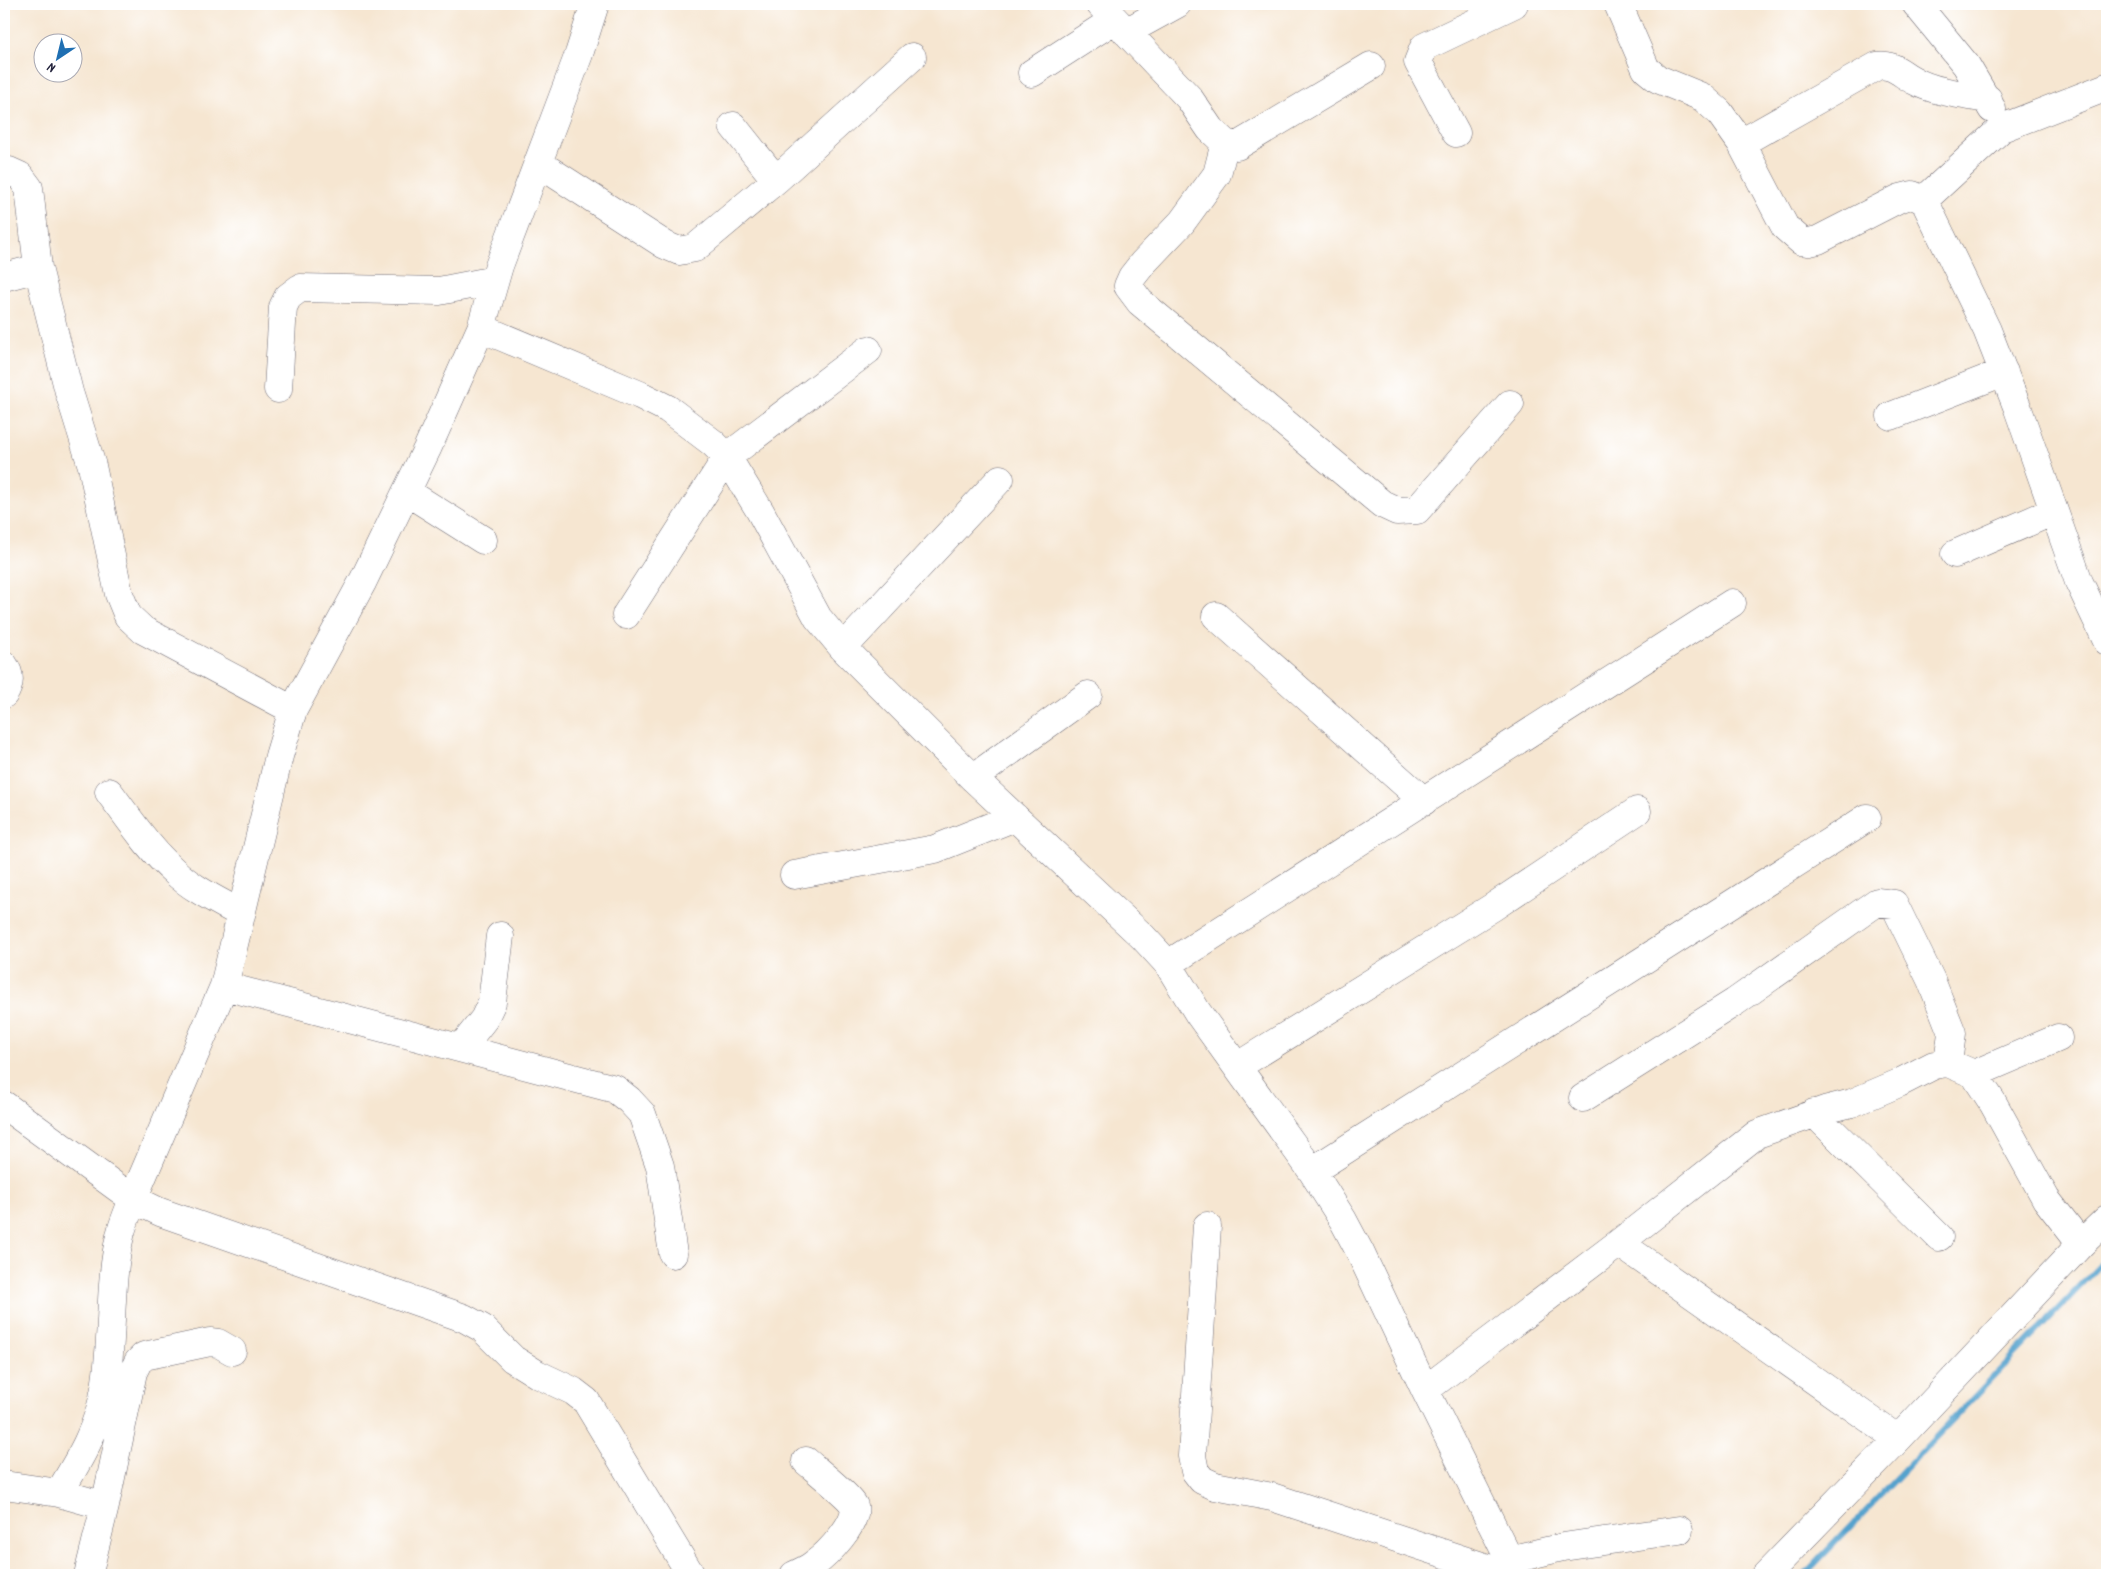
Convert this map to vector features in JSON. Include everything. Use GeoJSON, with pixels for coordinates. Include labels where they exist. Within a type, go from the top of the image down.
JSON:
{"type":"FeatureCollection","features":[{"type":"Feature","properties":{"kind":"street"},"geometry":{"type":"LineString","coordinates":[[59,1493],[84,1451],[94,1427],[105,1389],[116,1266],[121,1232],[133,1199],[224,986],[279,756],[293,710],[363,581],[406,492],[480,328],[495,280],[595,4]]}},
{"type":"Feature","properties":{"kind":"street"},"geometry":{"type":"LineString","coordinates":[[1032,73],[1113,19],[1178,4]]}},
{"type":"Feature","properties":{"kind":"street"},"geometry":{"type":"LineString","coordinates":[[1456,133],[1418,62],[1424,47],[1514,4]]}},
{"type":"Feature","properties":{"kind":"street"},"geometry":{"type":"LineString","coordinates":[[1618,4],[1646,69],[1658,79],[1702,97],[1719,112],[1741,143],[1785,227],[1792,236],[1800,241],[1818,240],[1900,198],[1912,195],[1924,200],[1983,321],[2004,372],[2079,582],[2107,641]]}},
{"type":"Feature","properties":{"kind":"street"},"geometry":{"type":"LineString","coordinates":[[1916,4],[1966,65],[1988,99],[2002,128]]}},
{"type":"Feature","properties":{"kind":"street"},"geometry":{"type":"LineString","coordinates":[[1113,19],[1189,98],[1210,129],[1225,143],[1237,146],[1371,66]]}},
{"type":"Feature","properties":{"kind":"street"},"geometry":{"type":"LineString","coordinates":[[538,163],[665,245],[678,250],[695,248],[776,180],[912,57]]}},
{"type":"Feature","properties":{"kind":"street"},"geometry":{"type":"LineString","coordinates":[[1741,143],[1877,66],[1891,65],[1917,82],[1930,87],[1988,99]]}},
{"type":"Feature","properties":{"kind":"street"},"geometry":{"type":"LineString","coordinates":[[1924,200],[2002,128],[2107,87]]}},
{"type":"Feature","properties":{"kind":"street"},"geometry":{"type":"LineString","coordinates":[[733,126],[776,180]]}},
{"type":"Feature","properties":{"kind":"street"},"geometry":{"type":"LineString","coordinates":[[1225,143],[1217,174],[1182,222],[1132,277],[1128,286],[1140,302],[1382,504],[1397,511],[1417,510],[1510,404]]}},
{"type":"Feature","properties":{"kind":"street"},"geometry":{"type":"LineString","coordinates":[[4,173],[9,171],[20,176],[29,188],[38,268],[69,392],[92,466],[119,594],[128,616],[150,634],[293,710]]}},
{"type":"Feature","properties":{"kind":"street"},"geometry":{"type":"LineString","coordinates":[[4,277],[38,268]]}},
{"type":"Feature","properties":{"kind":"street"},"geometry":{"type":"LineString","coordinates":[[278,389],[283,307],[288,298],[300,288],[439,291],[495,280]]}},
{"type":"Feature","properties":{"kind":"street"},"geometry":{"type":"LineString","coordinates":[[480,328],[640,395],[668,409],[713,443],[727,457],[760,511],[818,618],[843,648],[973,778],[1143,937],[1168,964],[1198,1013],[1312,1170],[1360,1252],[1512,1570]]}},
{"type":"Feature","properties":{"kind":"street"},"geometry":{"type":"LineString","coordinates":[[626,615],[727,457],[868,350]]}},
{"type":"Feature","properties":{"kind":"street"},"geometry":{"type":"LineString","coordinates":[[1891,416],[2004,372]]}},
{"type":"Feature","properties":{"kind":"street"},"geometry":{"type":"LineString","coordinates":[[843,648],[1000,479]]}},
{"type":"Feature","properties":{"kind":"street"},"geometry":{"type":"LineString","coordinates":[[406,492],[483,540]]}},
{"type":"Feature","properties":{"kind":"street"},"geometry":{"type":"LineString","coordinates":[[1955,554],[2054,511]]}},
{"type":"Feature","properties":{"kind":"street"},"geometry":{"type":"LineString","coordinates":[[1168,964],[1732,604]]}},
{"type":"Feature","properties":{"kind":"street"},"geometry":{"type":"LineString","coordinates":[[1216,616],[1424,801]]}},
{"type":"Feature","properties":{"kind":"street"},"geometry":{"type":"LineString","coordinates":[[4,665],[8,670],[10,682],[4,694]]}},
{"type":"Feature","properties":{"kind":"street"},"geometry":{"type":"LineString","coordinates":[[973,778],[1088,695]]}},
{"type":"Feature","properties":{"kind":"street"},"geometry":{"type":"LineString","coordinates":[[109,792],[149,845],[176,873],[194,887],[241,914]]}},
{"type":"Feature","properties":{"kind":"street"},"geometry":{"type":"LineString","coordinates":[[1238,1066],[1493,907],[1637,812]]}},
{"type":"Feature","properties":{"kind":"street"},"geometry":{"type":"LineString","coordinates":[[794,875],[935,849],[1016,817]]}},
{"type":"Feature","properties":{"kind":"street"},"geometry":{"type":"LineString","coordinates":[[1312,1170],[1867,818]]}},
{"type":"Feature","properties":{"kind":"street"},"geometry":{"type":"LineString","coordinates":[[1583,1098],[1735,1002],[1877,902],[1894,904],[1931,980],[1952,1032],[1948,1063]]}},
{"type":"Feature","properties":{"kind":"street"},"geometry":{"type":"LineString","coordinates":[[461,1048],[484,1019],[492,1002],[500,936]]}},
{"type":"Feature","properties":{"kind":"street"},"geometry":{"type":"LineString","coordinates":[[224,986],[615,1089],[642,1114],[660,1166],[673,1254]]}},
{"type":"Feature","properties":{"kind":"street"},"geometry":{"type":"LineString","coordinates":[[1974,1074],[2058,1038]]}},
{"type":"Feature","properties":{"kind":"street"},"geometry":{"type":"LineString","coordinates":[[1425,1390],[1619,1243],[1757,1134],[1814,1113],[1852,1103],[1899,1083],[1934,1065],[1948,1063],[1974,1074],[1993,1103],[2046,1199],[2081,1244]]}},
{"type":"Feature","properties":{"kind":"street"},"geometry":{"type":"LineString","coordinates":[[4,1105],[133,1199],[160,1212],[464,1318],[482,1328],[514,1359],[536,1374],[573,1391],[586,1401],[691,1575]]}},
{"type":"Feature","properties":{"kind":"street"},"geometry":{"type":"LineString","coordinates":[[1814,1113],[1939,1237]]}},
{"type":"Feature","properties":{"kind":"street"},"geometry":{"type":"LineString","coordinates":[[1766,1575],[2107,1219]]}},
{"type":"Feature","properties":{"kind":"street"},"geometry":{"type":"LineString","coordinates":[[1207,1226],[1192,1456],[1194,1471],[1202,1480],[1215,1486],[1272,1497],[1512,1570],[1563,1547],[1679,1530]]}},
{"type":"Feature","properties":{"kind":"street"},"geometry":{"type":"LineString","coordinates":[[1619,1243],[1898,1439]]}},
{"type":"Feature","properties":{"kind":"street"},"geometry":{"type":"LineString","coordinates":[[88,1575],[105,1506],[133,1372],[138,1362],[144,1356],[210,1342],[218,1343],[232,1351]]}},
{"type":"Feature","properties":{"kind":"street"},"geometry":{"type":"LineString","coordinates":[[794,1575],[814,1565],[851,1524],[855,1515],[854,1504],[806,1461]]}},
{"type":"Feature","properties":{"kind":"street"},"geometry":{"type":"LineString","coordinates":[[4,1485],[59,1493],[105,1506]]}},
{"type":"Feature","properties":{"kind":"waterway"},"geometry":{"type":"LineString","coordinates":[[1804,1575],[2107,1258]]}}]}
